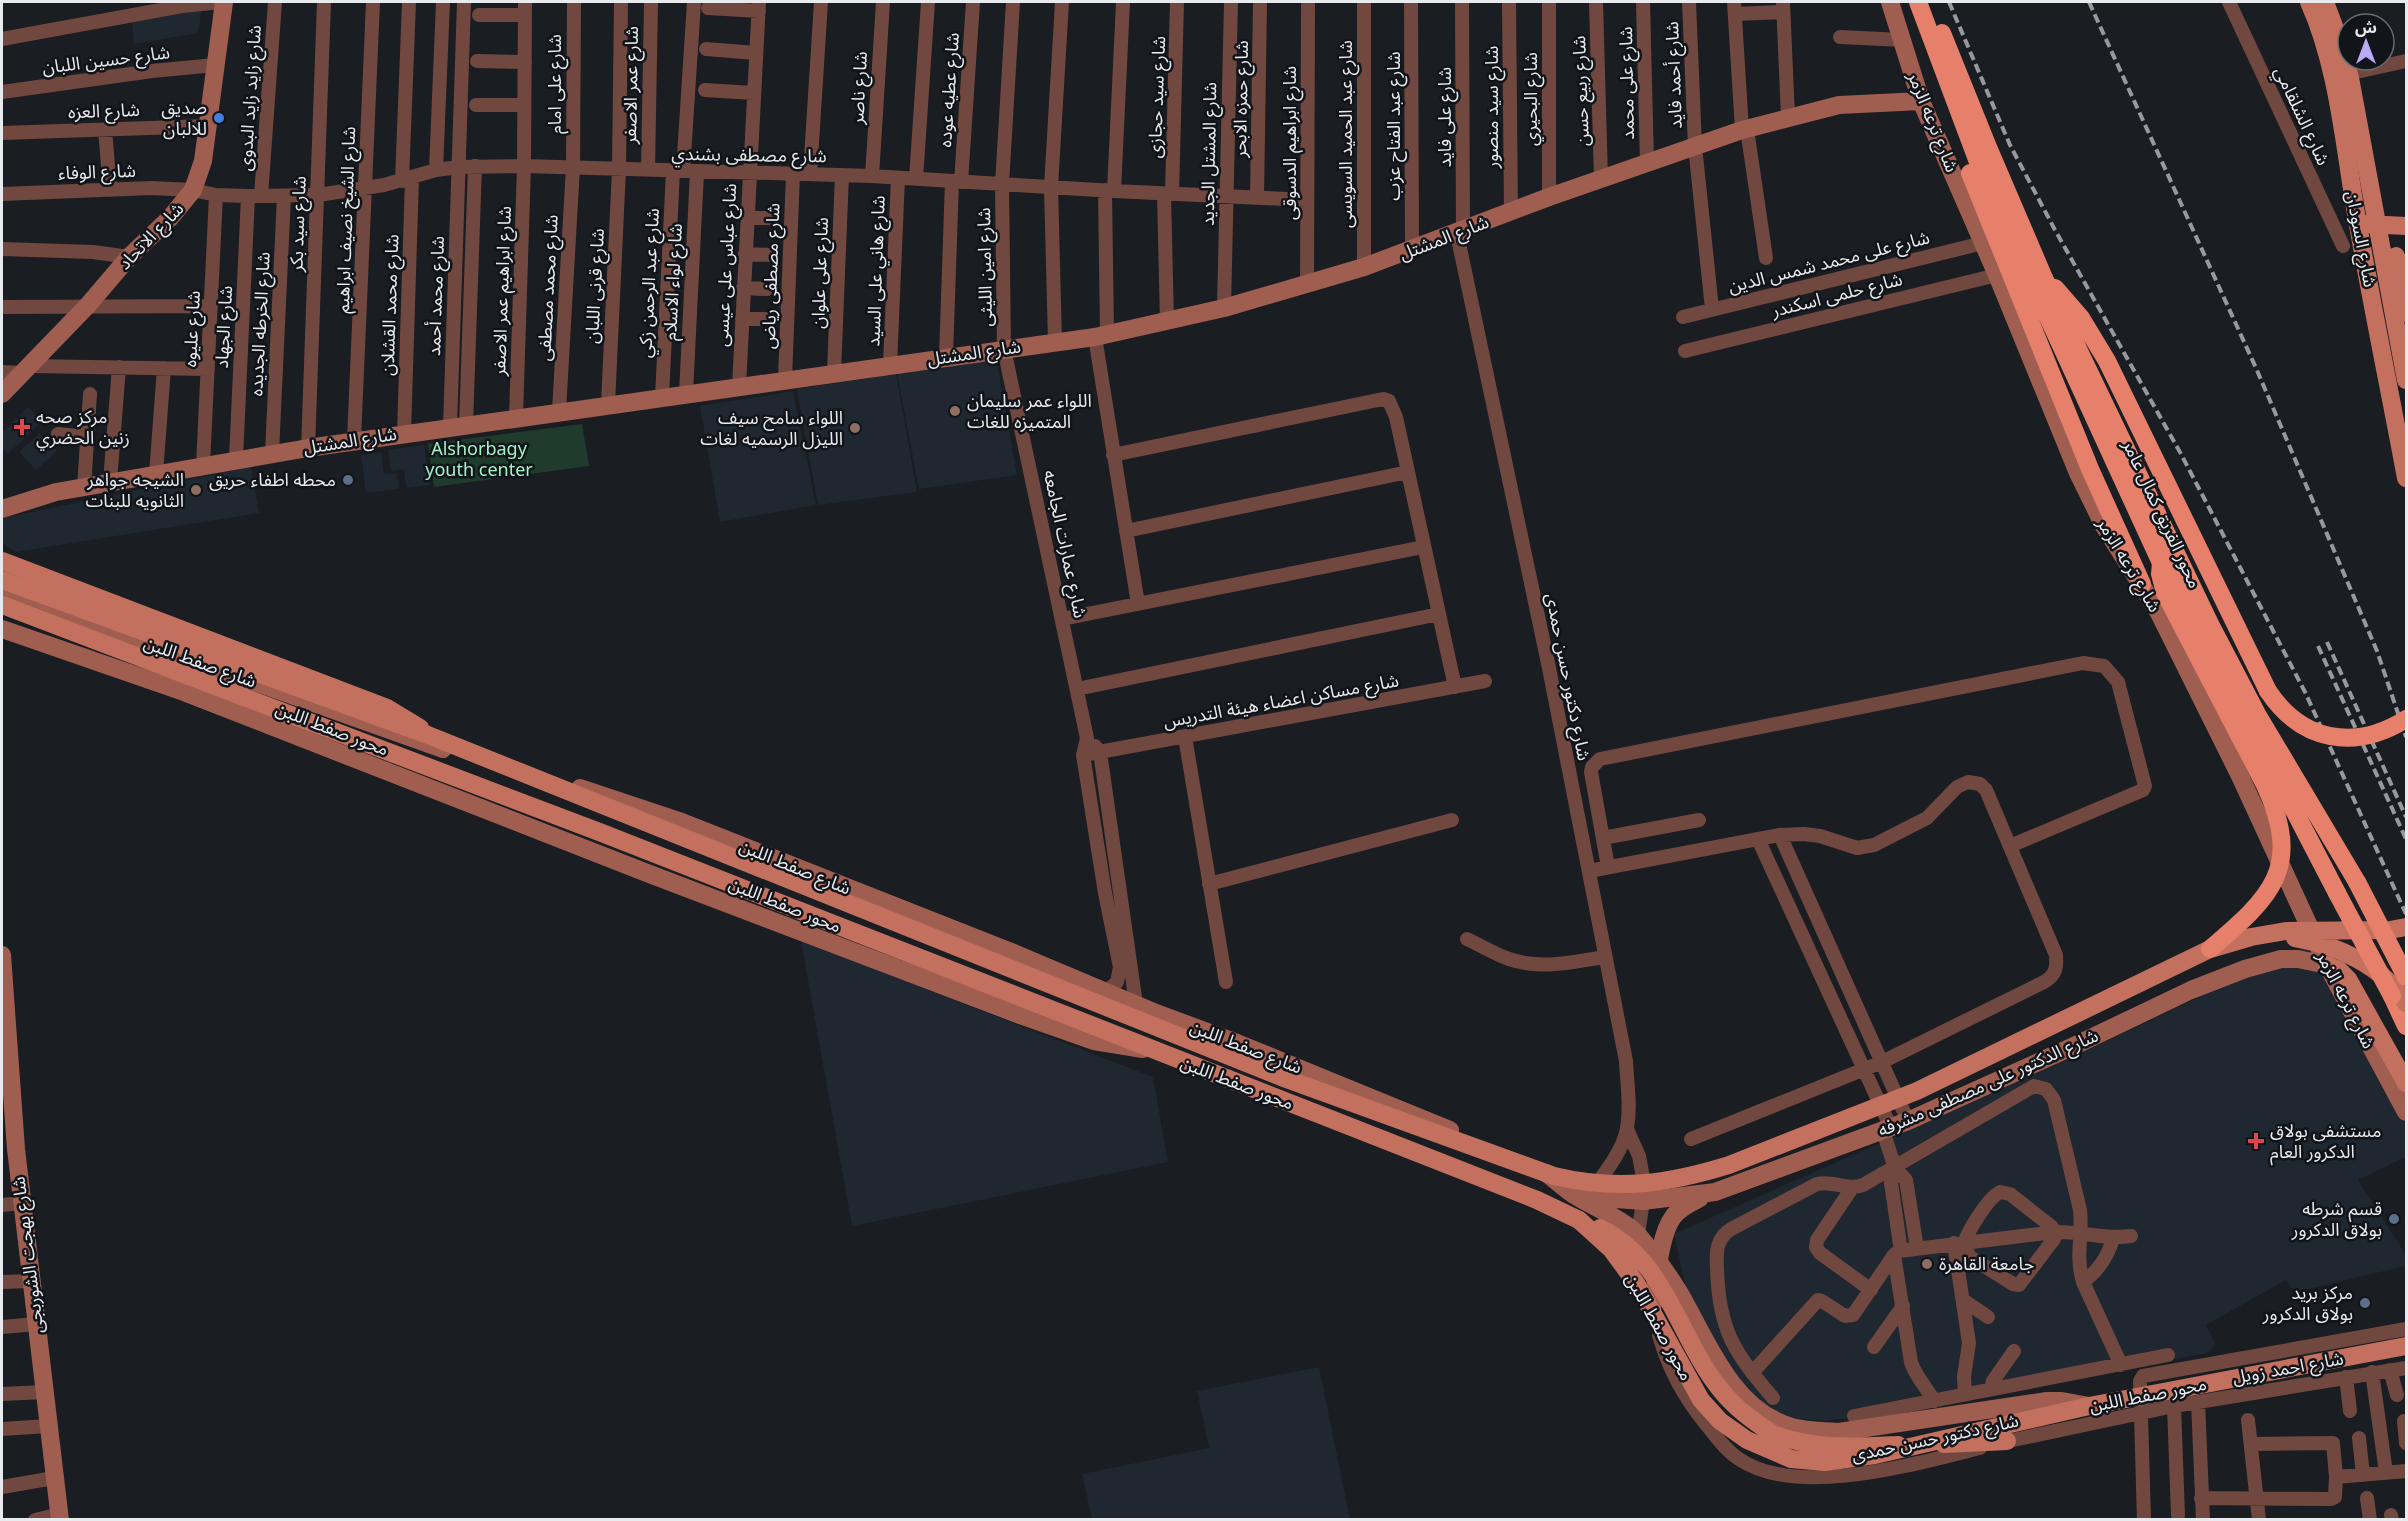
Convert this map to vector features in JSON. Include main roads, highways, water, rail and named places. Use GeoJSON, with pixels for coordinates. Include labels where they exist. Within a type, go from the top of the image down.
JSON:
{"type":"FeatureCollection","features":[{"type":"Feature","properties":{"kind":"highway","name":"محور الفريق كمال عامر"},"geometry":{"type":"LineString","coordinates":[[1918,2],[1984,178],[2161,563],[2243,721],[2296,813],[2406,1026]]}},
{"type":"Feature","properties":{"kind":"highway","name":"محور الفريق كمال عامر"},"geometry":{"type":"LineString","coordinates":[[1931,2],[1988,147],[2044,278],[2210,624],[2257,714],[2357,882],[2406,977]]}},
{"type":"Feature","properties":{"kind":"highway"},"geometry":{"type":"LineString","coordinates":[[1958,112],[1962,145],[1968,168],[2090,469],[2142,584]]}},
{"type":"Feature","properties":{"kind":"highway"},"geometry":{"type":"LineString","coordinates":[[2044,278],[2072,305],[2107,362],[2274,701],[2300,725],[2330,736],[2370,735],[2395,726],[2406,719]]}},
{"type":"Feature","properties":{"kind":"highway"},"geometry":{"type":"LineString","coordinates":[[2161,563],[2160,574],[2165,593],[2265,785],[2277,811],[2283,837],[2281,864],[2268,891],[2241,922],[2210,950]]}},
{"type":"Feature","properties":{"kind":"main road","name":"شارع السودان"},"geometry":{"type":"LineString","coordinates":[[2309,2],[2329,56],[2357,222],[2406,478]]}},
{"type":"Feature","properties":{"kind":"main road"},"geometry":{"type":"LineString","coordinates":[[2325,2],[2342,45],[2350,78],[2406,380]]}},
{"type":"Feature","properties":{"kind":"main road"},"geometry":{"type":"LineString","coordinates":[[2357,222],[2384,227],[2406,226]]}},
{"type":"Feature","properties":{"kind":"main road","name":"شارع السودان"},"geometry":{"type":"LineString","coordinates":[[2401,251],[2406,313]]}},
{"type":"Feature","properties":{"kind":"main road"},"geometry":{"type":"LineString","coordinates":[[2366,261],[2401,251]]}},
{"type":"Feature","properties":{"kind":"main road"},"geometry":{"type":"LineString","coordinates":[[2,561],[387,708],[428,735]]}},
{"type":"Feature","properties":{"kind":"main road","name":"محور صفط اللبن"},"geometry":{"type":"LineString","coordinates":[[2,580],[428,735],[1281,1077],[1554,1176],[1605,1185],[1643,1184],[1697,1175],[1769,1150],[1917,1090],[2210,950],[2268,934],[2305,930],[2390,930],[2406,927]]}},
{"type":"Feature","properties":{"kind":"main road","name":"محور صفط اللبن"},"geometry":{"type":"LineString","coordinates":[[2,605],[602,832],[1537,1200],[1579,1220],[1611,1249],[1636,1283],[1701,1400],[1720,1421],[1747,1440],[1776,1454],[1806,1461],[1843,1461],[1925,1445],[2088,1406],[2406,1346]]}},
{"type":"Feature","properties":{"kind":"main road","name":"محور صفط اللبن"},"geometry":{"type":"LineString","coordinates":[[2268,934],[2308,940],[2360,961],[2374,968],[2391,983],[2406,1003]]}},
{"type":"Feature","properties":{"kind":"main road"},"geometry":{"type":"LineString","coordinates":[[2327,965],[2343,973],[2356,991],[2406,1083]]}},
{"type":"Feature","properties":{"kind":"main road"},"geometry":{"type":"LineString","coordinates":[[1579,1220],[1603,1229],[1634,1252],[1667,1295],[1719,1388],[1743,1413],[1781,1430],[1791,1441],[1831,1447],[2007,1442]]}},
{"type":"Feature","properties":{"kind":"railway"},"geometry":{"type":"LineString","coordinates":[[1949,2],[2010,145],[2181,454],[2305,692],[2406,914]]}},
{"type":"Feature","properties":{"kind":"railway"},"geometry":{"type":"LineString","coordinates":[[2089,2],[2256,368],[2377,651],[2406,737]]}},
{"type":"Feature","properties":{"kind":"railway"},"geometry":{"type":"LineString","coordinates":[[2327,642],[2406,817]]}},
{"type":"Feature","properties":{"kind":"railway"},"geometry":{"type":"LineString","coordinates":[[2318,646],[2406,839]]}},
{"type":"Feature","properties":{"kind":"place","name":"صديق للالبان"},"geometry":{"type":"Point","coordinates":[219,118]}},
{"type":"Feature","properties":{"kind":"place","name":"اللواء عمر سليمان المتميزه للغات"},"geometry":{"type":"Point","coordinates":[955,411]}},
{"type":"Feature","properties":{"kind":"place","name":"مركز صحه زنين الحضري"},"geometry":{"type":"Point","coordinates":[22,427]}},
{"type":"Feature","properties":{"kind":"place","name":"اللواء سامح سيف الليزل الرسميه لغات"},"geometry":{"type":"Point","coordinates":[855,428]}},
{"type":"Feature","properties":{"kind":"place","name":"محطه اطفاء حريق"},"geometry":{"type":"Point","coordinates":[348,480]}},
{"type":"Feature","properties":{"kind":"place","name":"الشيجه جواهر الثانويه للبنات"},"geometry":{"type":"Point","coordinates":[196,490]}},
{"type":"Feature","properties":{"kind":"place","name":"مستشفى بولاق الدكرور العام"},"geometry":{"type":"Point","coordinates":[2256,1141]}},
{"type":"Feature","properties":{"kind":"place","name":"قسم شرطه بولاق الدكرور"},"geometry":{"type":"Point","coordinates":[2394,1219]}},
{"type":"Feature","properties":{"kind":"place","name":"جامعة القاهرة"},"geometry":{"type":"Point","coordinates":[1927,1264]}},
{"type":"Feature","properties":{"kind":"place","name":"مركز بريد بولاق الدكرور"},"geometry":{"type":"Point","coordinates":[2365,1303]}},
{"type":"Feature","properties":{"kind":"park label","name":"Alshorbagy youth center"},"geometry":{"type":"Point","coordinates":[479,459]}}]}
